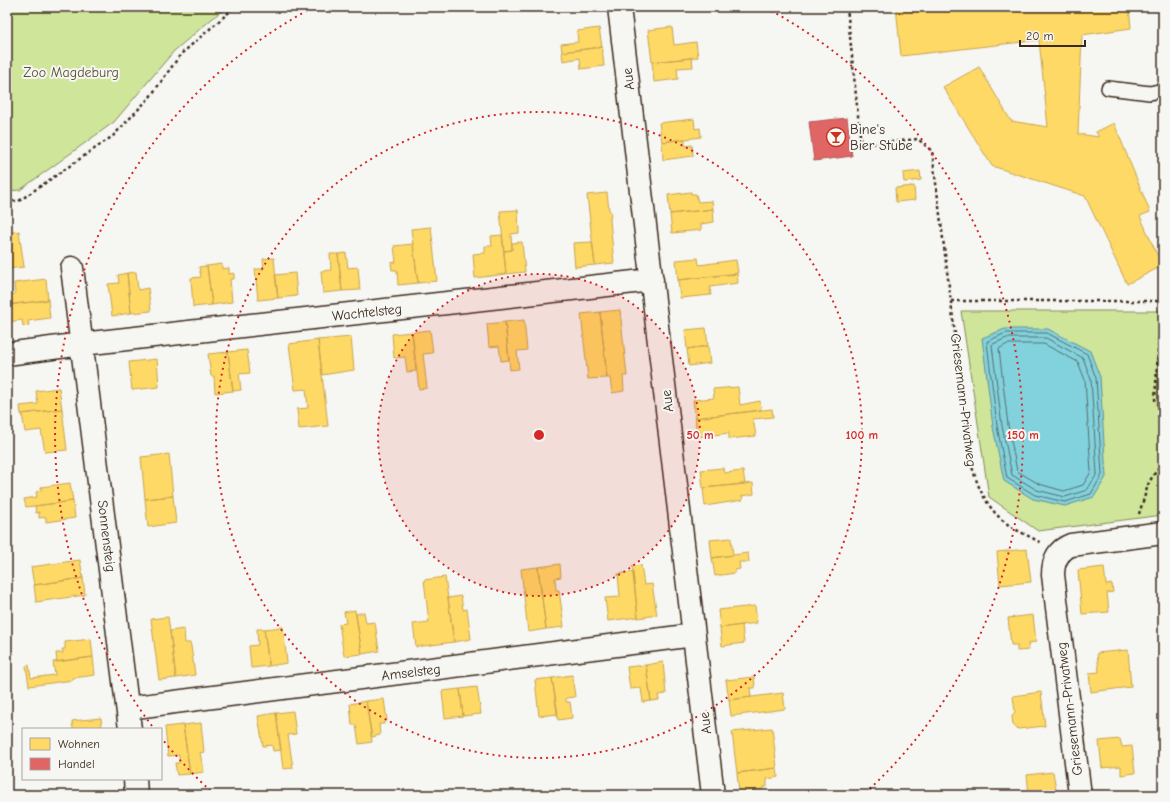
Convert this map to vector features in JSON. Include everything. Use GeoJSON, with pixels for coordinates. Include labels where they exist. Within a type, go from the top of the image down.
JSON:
{"type":"FeatureCollection","features":[{"type":"Feature","properties":{"kind":"street","name":"Aue"},"geometry":{"type":"LineString","coordinates":[[619,7],[713,795]]}},
{"type":"Feature","properties":{"kind":"street","name":"Sonnensteig"},"geometry":{"type":"LineString","coordinates":[[72,268],[129,719]]}},
{"type":"Feature","properties":{"kind":"street","name":"Wachtelsteg"},"geometry":{"type":"LineString","coordinates":[[82,344],[652,280]]}},
{"type":"Feature","properties":{"kind":"street"},"geometry":{"type":"LineString","coordinates":[[7,354],[82,344]]}},
{"type":"Feature","properties":{"kind":"street"},"geometry":{"type":"LineString","coordinates":[[1059,553],[1065,547],[1074,544],[1163,533]]}},
{"type":"Feature","properties":{"kind":"street","name":"Griesemann-Privatweg"},"geometry":{"type":"LineString","coordinates":[[1059,553],[1054,566],[1053,575],[1080,795]]}},
{"type":"Feature","properties":{"kind":"street","name":"Amselsteg"},"geometry":{"type":"LineString","coordinates":[[129,719],[694,635]]}},
{"type":"Feature","properties":{"kind":"street"},"geometry":{"type":"LineString","coordinates":[[135,780],[136,795]]}},
{"type":"Feature","properties":{"kind":"lane"},"geometry":{"type":"LineString","coordinates":[[1108,88],[1150,93],[1163,90]]}},
{"type":"Feature","properties":{"kind":"path"},"geometry":{"type":"LineString","coordinates":[[7,201],[19,201],[113,136],[150,97],[181,54],[235,7]]}},
{"type":"Feature","properties":{"kind":"path","name":"Griesemann-Privatweg"},"geometry":{"type":"LineString","coordinates":[[847,7],[861,145],[918,139],[932,151],[971,462],[977,483],[986,500],[1006,523],[1059,553]]}},
{"type":"Feature","properties":{"kind":"path"},"geometry":{"type":"LineString","coordinates":[[951,301],[1162,301],[1156,400],[1163,414]]}},
{"type":"Feature","properties":{"kind":"path"},"geometry":{"type":"LineString","coordinates":[[1131,537],[1149,482],[1163,461]]}},
{"type":"Feature","properties":{"kind":"green space","name":"Zoo Magdeburg"},"geometry":{"type":"Polygon","coordinates":[[[7,7],[226,7],[174,51],[114,122],[20,190],[7,191],[7,7]]]}},
{"type":"Feature","properties":{"kind":"green space"},"geometry":{"type":"Polygon","coordinates":[[[961,311],[1163,311],[1163,515],[1038,531],[989,497],[961,311]]]}},
{"type":"Feature","properties":{"kind":"water"},"geometry":{"type":"Polygon","coordinates":[[[1005,329],[1048,329],[1090,351],[1100,377],[1106,477],[1094,497],[1065,506],[1033,499],[1004,481],[993,427],[982,338],[1005,329]]]}},
{"type":"Feature","properties":{"kind":"building: Wohnen"},"geometry":{"type":"Polygon","coordinates":[[[896,7],[1129,7],[1131,28],[1082,35],[1078,134],[1099,137],[1096,132],[1114,123],[1150,212],[1140,216],[1162,266],[1127,284],[1085,196],[992,166],[943,87],[979,67],[1011,121],[1048,127],[1039,40],[901,56],[896,7]]]}},
{"type":"Feature","properties":{"kind":"building: Wohnen"},"geometry":{"type":"Polygon","coordinates":[[[672,27],[674,45],[696,42],[698,57],[652,62],[648,30],[672,27]]]}},
{"type":"Feature","properties":{"kind":"building: Wohnen"},"geometry":{"type":"Polygon","coordinates":[[[599,28],[602,47],[562,52],[561,44],[578,42],[577,31],[599,28]]]}},
{"type":"Feature","properties":{"kind":"building: Wohnen"},"geometry":{"type":"Polygon","coordinates":[[[602,47],[604,66],[581,69],[580,58],[563,61],[562,52],[602,47]]]}},
{"type":"Feature","properties":{"kind":"building: Wohnen"},"geometry":{"type":"Polygon","coordinates":[[[692,58],[693,67],[677,68],[678,79],[654,82],[652,62],[692,58]]]}},
{"type":"Feature","properties":{"kind":"building: Wohnen"},"geometry":{"type":"Polygon","coordinates":[[[694,119],[695,129],[700,128],[701,137],[662,142],[659,123],[694,119]]]}},
{"type":"Feature","properties":{"kind":"building: Wohnen"},"geometry":{"type":"Polygon","coordinates":[[[685,139],[685,146],[692,145],[693,156],[663,160],[662,142],[685,139]]]}},
{"type":"Feature","properties":{"kind":"building: Wohnen"},"geometry":{"type":"Polygon","coordinates":[[[920,171],[921,180],[904,182],[903,173],[920,171]]]}},
{"type":"Feature","properties":{"kind":"building: Wohnen"},"geometry":{"type":"Polygon","coordinates":[[[914,186],[915,200],[896,202],[895,188],[914,186]]]}},
{"type":"Feature","properties":{"kind":"building: Wohnen"},"geometry":{"type":"Polygon","coordinates":[[[691,192],[691,194],[696,194],[698,202],[712,201],[713,209],[670,214],[668,195],[691,192]]]}},
{"type":"Feature","properties":{"kind":"building: Wohnen"},"geometry":{"type":"Polygon","coordinates":[[[607,193],[609,210],[611,212],[610,220],[614,263],[595,265],[587,195],[607,193]]]}},
{"type":"Feature","properties":{"kind":"building: Wohnen"},"geometry":{"type":"Polygon","coordinates":[[[713,209],[714,222],[701,224],[701,230],[672,233],[670,214],[713,209]]]}},
{"type":"Feature","properties":{"kind":"building: Wohnen"},"geometry":{"type":"Polygon","coordinates":[[[518,210],[519,233],[511,234],[512,250],[504,251],[500,211],[518,210]]]}},
{"type":"Feature","properties":{"kind":"building: Wohnen"},"geometry":{"type":"Polygon","coordinates":[[[431,227],[437,281],[418,283],[411,229],[431,227]]]}},
{"type":"Feature","properties":{"kind":"building: Wohnen"},"geometry":{"type":"Polygon","coordinates":[[[19,231],[24,267],[7,269],[7,233],[19,231]]]}},
{"type":"Feature","properties":{"kind":"building: Wohnen"},"geometry":{"type":"Polygon","coordinates":[[[502,235],[506,274],[475,278],[473,254],[485,253],[485,246],[492,246],[491,236],[502,235]]]}},
{"type":"Feature","properties":{"kind":"building: Wohnen"},"geometry":{"type":"Polygon","coordinates":[[[522,242],[525,272],[506,274],[504,251],[512,250],[512,243],[522,242]]]}},
{"type":"Feature","properties":{"kind":"building: Wohnen"},"geometry":{"type":"Polygon","coordinates":[[[592,242],[595,265],[575,267],[573,243],[592,242]]]}},
{"type":"Feature","properties":{"kind":"building: Wohnen"},"geometry":{"type":"Polygon","coordinates":[[[413,244],[418,283],[398,285],[397,270],[392,270],[391,263],[396,262],[394,246],[413,244]]]}},
{"type":"Feature","properties":{"kind":"building: Wohnen"},"geometry":{"type":"Polygon","coordinates":[[[346,253],[348,268],[358,267],[360,290],[342,291],[338,254],[346,253]]]}},
{"type":"Feature","properties":{"kind":"building: Wohnen"},"geometry":{"type":"Polygon","coordinates":[[[330,254],[338,254],[342,291],[323,293],[321,271],[331,270],[330,254]]]}},
{"type":"Feature","properties":{"kind":"building: Wohnen"},"geometry":{"type":"Polygon","coordinates":[[[274,258],[278,298],[258,300],[255,269],[264,269],[263,259],[274,258]]]}},
{"type":"Feature","properties":{"kind":"building: Wohnen"},"geometry":{"type":"Polygon","coordinates":[[[698,258],[699,265],[736,260],[738,273],[678,280],[676,260],[698,258]]]}},
{"type":"Feature","properties":{"kind":"building: Wohnen"},"geometry":{"type":"Polygon","coordinates":[[[222,264],[222,269],[229,268],[229,274],[234,273],[234,279],[230,279],[232,302],[212,305],[207,266],[222,264]]]}},
{"type":"Feature","properties":{"kind":"building: Wohnen"},"geometry":{"type":"Polygon","coordinates":[[[207,266],[212,305],[193,307],[191,278],[201,277],[199,267],[207,266]]]}},
{"type":"Feature","properties":{"kind":"building: Wohnen"},"geometry":{"type":"Polygon","coordinates":[[[136,272],[138,290],[148,288],[151,311],[131,313],[127,273],[136,272]]]}},
{"type":"Feature","properties":{"kind":"building: Wohnen"},"geometry":{"type":"Polygon","coordinates":[[[127,273],[131,313],[112,316],[108,284],[119,283],[118,275],[127,273]]]}},
{"type":"Feature","properties":{"kind":"building: Wohnen"},"geometry":{"type":"Polygon","coordinates":[[[295,273],[297,296],[278,298],[275,275],[295,273]]]}},
{"type":"Feature","properties":{"kind":"building: Wohnen"},"geometry":{"type":"Polygon","coordinates":[[[737,274],[738,283],[710,287],[711,295],[680,298],[678,280],[737,274]]]}},
{"type":"Feature","properties":{"kind":"building: Wohnen"},"geometry":{"type":"Polygon","coordinates":[[[46,279],[48,300],[7,305],[7,295],[15,294],[14,283],[46,279]]]}},
{"type":"Feature","properties":{"kind":"building: Wohnen"},"geometry":{"type":"Polygon","coordinates":[[[48,300],[50,318],[28,321],[29,325],[23,326],[22,320],[7,322],[7,305],[48,300]]]}},
{"type":"Feature","properties":{"kind":"building: Wohnen"},"geometry":{"type":"Polygon","coordinates":[[[620,310],[627,376],[623,376],[624,391],[612,393],[610,378],[607,378],[600,312],[620,310]]]}},
{"type":"Feature","properties":{"kind":"building: Wohnen"},"geometry":{"type":"Polygon","coordinates":[[[600,312],[607,378],[588,379],[581,314],[600,312]]]}},
{"type":"Feature","properties":{"kind":"building: Wohnen"},"geometry":{"type":"Polygon","coordinates":[[[524,320],[527,350],[517,351],[519,369],[510,370],[505,322],[524,320]]]}},
{"type":"Feature","properties":{"kind":"building: Wohnen"},"geometry":{"type":"Polygon","coordinates":[[[505,322],[509,360],[501,361],[499,346],[489,347],[487,324],[505,322]]]}},
{"type":"Feature","properties":{"kind":"building: Wohnen"},"geometry":{"type":"Polygon","coordinates":[[[706,328],[708,346],[687,349],[685,330],[706,328]]]}},
{"type":"Feature","properties":{"kind":"building: Wohnen"},"geometry":{"type":"Polygon","coordinates":[[[430,330],[433,353],[423,354],[427,388],[419,389],[412,332],[430,330]]]}},
{"type":"Feature","properties":{"kind":"building: Wohnen"},"geometry":{"type":"Polygon","coordinates":[[[412,332],[416,371],[407,372],[405,357],[394,358],[392,334],[412,332]]]}},
{"type":"Feature","properties":{"kind":"building: Wohnen"},"geometry":{"type":"Polygon","coordinates":[[[351,337],[354,370],[322,375],[318,340],[351,337]]]}},
{"type":"Feature","properties":{"kind":"building: Wohnen"},"geometry":{"type":"Polygon","coordinates":[[[318,340],[328,426],[299,429],[297,409],[308,408],[306,389],[295,390],[289,344],[318,340]]]}},
{"type":"Feature","properties":{"kind":"building: Wohnen"},"geometry":{"type":"Polygon","coordinates":[[[708,346],[710,363],[689,366],[687,349],[708,346]]]}},
{"type":"Feature","properties":{"kind":"building: Wohnen"},"geometry":{"type":"Polygon","coordinates":[[[247,350],[250,373],[239,374],[241,390],[233,391],[228,352],[247,350]]]}},
{"type":"Feature","properties":{"kind":"building: Wohnen"},"geometry":{"type":"Polygon","coordinates":[[[228,352],[233,391],[215,393],[214,376],[211,376],[208,354],[228,352]]]}},
{"type":"Feature","properties":{"kind":"building: Wohnen"},"geometry":{"type":"Polygon","coordinates":[[[157,359],[159,387],[132,390],[129,362],[157,359]]]}},
{"type":"Feature","properties":{"kind":"building: Wohnen"},"geometry":{"type":"Polygon","coordinates":[[[738,387],[740,405],[760,401],[761,410],[695,418],[693,400],[714,398],[713,389],[738,387]]]}},
{"type":"Feature","properties":{"kind":"building: Wohnen"},"geometry":{"type":"Polygon","coordinates":[[[59,388],[62,409],[21,414],[20,406],[38,404],[36,391],[59,388]]]}},
{"type":"Feature","properties":{"kind":"building: Wohnen"},"geometry":{"type":"Polygon","coordinates":[[[62,409],[67,450],[45,452],[41,430],[25,432],[22,414],[62,409]]]}},
{"type":"Feature","properties":{"kind":"building: Wohnen"},"geometry":{"type":"Polygon","coordinates":[[[772,409],[773,417],[753,419],[756,436],[729,439],[729,433],[697,437],[695,418],[772,409]]]}},
{"type":"Feature","properties":{"kind":"building: Wohnen"},"geometry":{"type":"Polygon","coordinates":[[[169,454],[173,496],[145,499],[141,457],[169,454]]]}},
{"type":"Feature","properties":{"kind":"building: Wohnen"},"geometry":{"type":"Polygon","coordinates":[[[723,468],[724,473],[743,471],[745,484],[703,488],[701,470],[723,468]]]}},
{"type":"Feature","properties":{"kind":"building: Wohnen"},"geometry":{"type":"Polygon","coordinates":[[[70,483],[73,501],[26,507],[24,499],[37,497],[36,492],[41,491],[41,487],[70,483]]]}},
{"type":"Feature","properties":{"kind":"building: Wohnen"},"geometry":{"type":"Polygon","coordinates":[[[753,483],[754,494],[742,496],[743,500],[705,506],[703,488],[753,483]]]}},
{"type":"Feature","properties":{"kind":"building: Wohnen"},"geometry":{"type":"Polygon","coordinates":[[[173,496],[176,523],[148,527],[145,499],[173,496]]]}},
{"type":"Feature","properties":{"kind":"building: Wohnen"},"geometry":{"type":"Polygon","coordinates":[[[73,501],[75,518],[46,522],[46,517],[39,518],[39,512],[36,513],[35,506],[73,501]]]}},
{"type":"Feature","properties":{"kind":"building: Wohnen"},"geometry":{"type":"Polygon","coordinates":[[[731,538],[733,555],[712,558],[710,540],[731,538]]]}},
{"type":"Feature","properties":{"kind":"building: Wohnen"},"geometry":{"type":"Polygon","coordinates":[[[1027,549],[1031,582],[1000,585],[997,552],[1027,549]]]}},
{"type":"Feature","properties":{"kind":"building: Wohnen"},"geometry":{"type":"Polygon","coordinates":[[[748,553],[749,562],[739,562],[740,569],[735,570],[735,573],[715,576],[712,558],[748,553]]]}},
{"type":"Feature","properties":{"kind":"building: Wohnen"},"geometry":{"type":"Polygon","coordinates":[[[80,560],[83,578],[34,585],[31,567],[80,560]]]}},
{"type":"Feature","properties":{"kind":"building: Wohnen"},"geometry":{"type":"Polygon","coordinates":[[[560,564],[561,577],[555,578],[556,590],[559,590],[564,627],[546,629],[538,567],[560,564]]]}},
{"type":"Feature","properties":{"kind":"building: Wohnen"},"geometry":{"type":"Polygon","coordinates":[[[641,565],[644,585],[652,584],[657,615],[638,618],[632,566],[641,565]]]}},
{"type":"Feature","properties":{"kind":"building: Wohnen"},"geometry":{"type":"Polygon","coordinates":[[[538,567],[546,629],[528,632],[521,569],[538,567]]]}},
{"type":"Feature","properties":{"kind":"building: Wohnen"},"geometry":{"type":"Polygon","coordinates":[[[1104,567],[1106,585],[1112,584],[1113,592],[1107,593],[1109,612],[1082,614],[1078,570],[1104,567]]]}},
{"type":"Feature","properties":{"kind":"building: Wohnen"},"geometry":{"type":"Polygon","coordinates":[[[633,572],[638,617],[608,621],[605,598],[620,597],[618,574],[633,572]]]}},
{"type":"Feature","properties":{"kind":"building: Wohnen"},"geometry":{"type":"Polygon","coordinates":[[[445,577],[454,642],[416,647],[413,624],[429,622],[424,580],[445,577]]]}},
{"type":"Feature","properties":{"kind":"building: Wohnen"},"geometry":{"type":"Polygon","coordinates":[[[83,578],[85,595],[36,602],[34,585],[83,578]]]}},
{"type":"Feature","properties":{"kind":"building: Wohnen"},"geometry":{"type":"Polygon","coordinates":[[[461,596],[463,610],[467,609],[471,639],[454,642],[448,598],[461,596]]]}},
{"type":"Feature","properties":{"kind":"building: Wohnen"},"geometry":{"type":"Polygon","coordinates":[[[755,606],[757,623],[720,628],[718,610],[755,606]]]}},
{"type":"Feature","properties":{"kind":"building: Wohnen"},"geometry":{"type":"Polygon","coordinates":[[[355,610],[362,654],[344,656],[339,624],[346,623],[344,612],[355,610]]]}},
{"type":"Feature","properties":{"kind":"building: Wohnen"},"geometry":{"type":"Polygon","coordinates":[[[364,612],[366,623],[375,622],[379,651],[362,654],[356,614],[364,612]]]}},
{"type":"Feature","properties":{"kind":"building: Wohnen"},"geometry":{"type":"Polygon","coordinates":[[[1033,615],[1036,642],[1028,643],[1029,650],[1017,651],[1017,645],[1011,645],[1008,618],[1033,615]]]}},
{"type":"Feature","properties":{"kind":"building: Wohnen"},"geometry":{"type":"Polygon","coordinates":[[[168,617],[176,678],[159,680],[151,619],[168,617]]]}},
{"type":"Feature","properties":{"kind":"building: Wohnen"},"geometry":{"type":"Polygon","coordinates":[[[742,625],[744,643],[722,646],[720,628],[742,625]]]}},
{"type":"Feature","properties":{"kind":"building: Wohnen"},"geometry":{"type":"Polygon","coordinates":[[[283,627],[287,663],[269,666],[264,629],[283,627]]]}},
{"type":"Feature","properties":{"kind":"building: Wohnen"},"geometry":{"type":"Polygon","coordinates":[[[184,629],[185,643],[190,643],[191,646],[195,675],[176,678],[170,631],[184,629]]]}},
{"type":"Feature","properties":{"kind":"building: Wohnen"},"geometry":{"type":"Polygon","coordinates":[[[257,629],[264,629],[269,666],[251,668],[249,646],[258,645],[257,629]]]}},
{"type":"Feature","properties":{"kind":"building: Wohnen"},"geometry":{"type":"Polygon","coordinates":[[[91,639],[93,657],[57,662],[56,653],[63,653],[62,649],[65,649],[65,642],[91,639]]]}},
{"type":"Feature","properties":{"kind":"building: Wohnen"},"geometry":{"type":"Polygon","coordinates":[[[1128,650],[1131,687],[1091,692],[1089,673],[1099,672],[1097,653],[1128,650]]]}},
{"type":"Feature","properties":{"kind":"building: Wohnen"},"geometry":{"type":"Polygon","coordinates":[[[93,657],[95,675],[73,678],[73,680],[29,686],[26,666],[29,665],[31,678],[55,675],[53,662],[93,657]]]}},
{"type":"Feature","properties":{"kind":"building: Wohnen"},"geometry":{"type":"Polygon","coordinates":[[[663,662],[666,694],[658,695],[659,700],[651,701],[646,665],[663,662]]]}},
{"type":"Feature","properties":{"kind":"building: Wohnen"},"geometry":{"type":"Polygon","coordinates":[[[646,665],[651,701],[643,702],[641,688],[630,689],[627,667],[646,665]]]}},
{"type":"Feature","properties":{"kind":"building: Wohnen"},"geometry":{"type":"Polygon","coordinates":[[[572,675],[575,697],[566,698],[566,702],[570,702],[572,718],[558,720],[552,678],[572,675]]]}},
{"type":"Feature","properties":{"kind":"building: Wohnen"},"geometry":{"type":"Polygon","coordinates":[[[754,677],[755,688],[750,688],[751,697],[729,700],[726,680],[754,677]]]}},
{"type":"Feature","properties":{"kind":"building: Wohnen"},"geometry":{"type":"Polygon","coordinates":[[[552,678],[558,714],[539,716],[535,680],[552,678]]]}},
{"type":"Feature","properties":{"kind":"building: Wohnen"},"geometry":{"type":"Polygon","coordinates":[[[477,687],[481,714],[463,716],[460,689],[477,687]]]}},
{"type":"Feature","properties":{"kind":"building: Wohnen"},"geometry":{"type":"Polygon","coordinates":[[[460,689],[463,716],[445,718],[442,691],[460,689]]]}},
{"type":"Feature","properties":{"kind":"building: Wohnen"},"geometry":{"type":"Polygon","coordinates":[[[1041,692],[1045,726],[1018,729],[1013,725],[1012,716],[1015,712],[1013,696],[1041,692]]]}},
{"type":"Feature","properties":{"kind":"building: Wohnen"},"geometry":{"type":"Polygon","coordinates":[[[783,693],[785,709],[731,716],[729,700],[783,693]]]}},
{"type":"Feature","properties":{"kind":"building: Wohnen"},"geometry":{"type":"Polygon","coordinates":[[[384,699],[387,721],[384,721],[384,724],[379,724],[380,735],[372,737],[366,701],[384,699]]]}},
{"type":"Feature","properties":{"kind":"building: Wohnen"},"geometry":{"type":"Polygon","coordinates":[[[366,701],[372,742],[359,744],[356,725],[352,725],[350,704],[366,701]]]}},
{"type":"Feature","properties":{"kind":"building: Wohnen"},"geometry":{"type":"Polygon","coordinates":[[[293,711],[296,734],[288,735],[293,768],[283,769],[276,713],[293,711]]]}},
{"type":"Feature","properties":{"kind":"building: Wohnen"},"geometry":{"type":"Polygon","coordinates":[[[276,713],[281,750],[273,751],[272,745],[263,746],[258,716],[276,713]]]}},
{"type":"Feature","properties":{"kind":"building: Wohnen"},"geometry":{"type":"Polygon","coordinates":[[[101,718],[102,728],[73,728],[72,721],[101,718]]]}},
{"type":"Feature","properties":{"kind":"building: Wohnen"},"geometry":{"type":"Polygon","coordinates":[[[201,723],[204,752],[200,753],[204,772],[190,774],[183,725],[201,723]]]}},
{"type":"Feature","properties":{"kind":"building: Wohnen"},"geometry":{"type":"Polygon","coordinates":[[[183,725],[190,774],[177,775],[175,763],[179,763],[179,755],[168,756],[165,727],[183,725]]]}},
{"type":"Feature","properties":{"kind":"building: Wohnen"},"geometry":{"type":"Polygon","coordinates":[[[772,728],[777,768],[737,773],[732,732],[772,728]]]}},
{"type":"Feature","properties":{"kind":"building: Wohnen"},"geometry":{"type":"Polygon","coordinates":[[[1120,739],[1122,747],[1132,746],[1135,773],[1121,775],[1121,766],[1102,768],[1099,741],[1120,739]]]}},
{"type":"Feature","properties":{"kind":"building: Wohnen"},"geometry":{"type":"Polygon","coordinates":[[[777,768],[778,777],[767,779],[767,787],[763,787],[763,789],[739,792],[737,773],[777,768]]]}},
{"type":"Feature","properties":{"kind":"building: Wohnen"},"geometry":{"type":"Polygon","coordinates":[[[1053,772],[1057,795],[1029,795],[1027,775],[1053,772]]]}},
{"type":"Feature","properties":{"kind":"building: Handel"},"geometry":{"type":"Polygon","coordinates":[[[847,118],[852,156],[814,161],[809,122],[847,118]]]}},
{"type":"Feature","properties":{"kind":"place","name":"Bine's Bier Stube"},"geometry":{"type":"Point","coordinates":[836,137]}}]}
